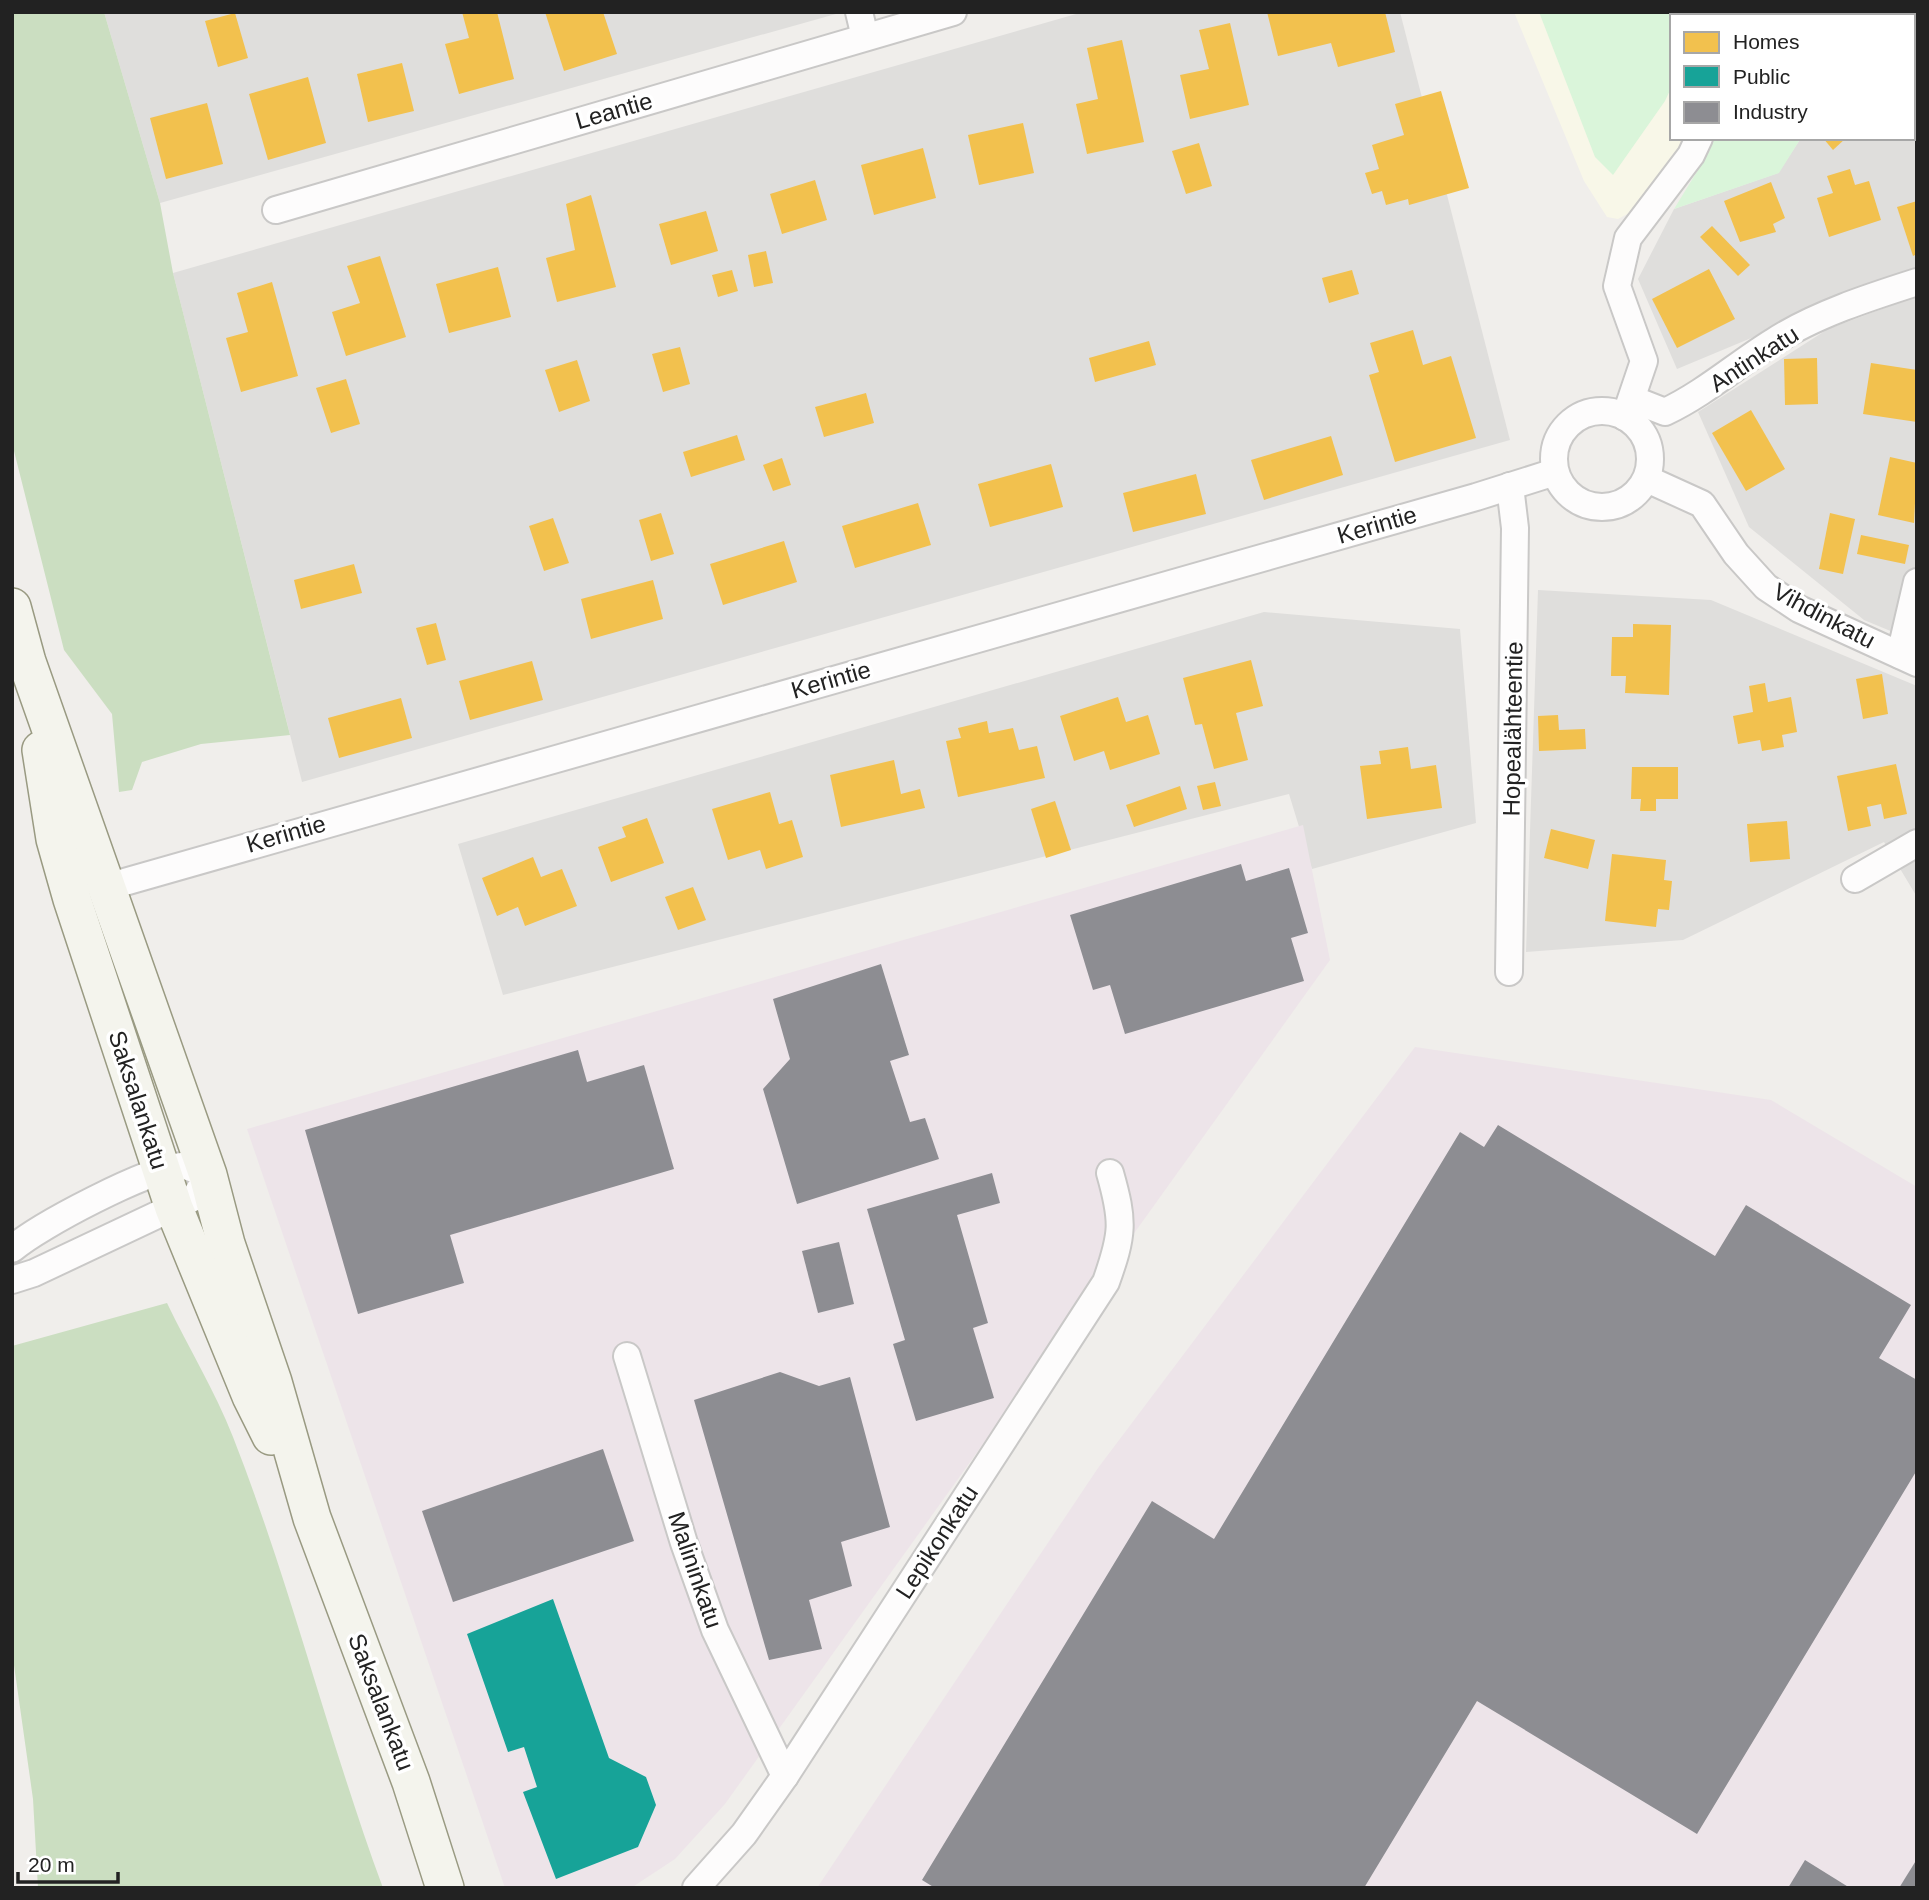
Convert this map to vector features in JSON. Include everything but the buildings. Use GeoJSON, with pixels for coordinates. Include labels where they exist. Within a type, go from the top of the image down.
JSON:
{"type":"FeatureCollection","features":[{"type":"Feature","properties":{"kind":"main road","name":"Saksalankatu"},"geometry":{"type":"LineString","coordinates":[[12,607],[27,662],[208,1175],[226,1244],[273,1382],[312,1518],[411,1782],[445,1888]]}},
{"type":"Feature","properties":{"kind":"main road","name":"Saksalankatu"},"geometry":{"type":"LineString","coordinates":[[27,662],[55,839],[72,899],[174,1208],[251,1396],[312,1518]]}},
{"type":"Feature","properties":{"kind":"street","name":"Leantie"},"geometry":{"type":"LineString","coordinates":[[276,210],[862,25],[953,12]]}},
{"type":"Feature","properties":{"kind":"street"},"geometry":{"type":"LineString","coordinates":[[1629,408],[1602,410],[1574,419],[1556,444],[1555,471],[1562,487],[1573,498],[1602,508],[1629,500],[1647,479],[1651,453],[1645,434],[1629,408],[1644,360],[1617,286],[1628,238],[1691,155],[1698,140]]}},
{"type":"Feature","properties":{"kind":"street","name":"Antinkatu"},"geometry":{"type":"LineString","coordinates":[[1629,408],[1665,412],[1695,398],[1775,340],[1861,300],[1917,282]]}},
{"type":"Feature","properties":{"kind":"street","name":"Kerintie"},"geometry":{"type":"LineString","coordinates":[[107,887],[1555,471]]}},
{"type":"Feature","properties":{"kind":"street","name":"Vihdinkatu"},"geometry":{"type":"LineString","coordinates":[[1647,479],[1702,504],[1735,554],[1766,587],[1800,609],[1908,659]]}},
{"type":"Feature","properties":{"kind":"street","name":"Hopealähteentie"},"geometry":{"type":"LineString","coordinates":[[1509,972],[1515,528],[1510,486]]}},
{"type":"Feature","properties":{"kind":"street"},"geometry":{"type":"LineString","coordinates":[[1908,659],[1917,582]]}},
{"type":"Feature","properties":{"kind":"street"},"geometry":{"type":"LineString","coordinates":[[1855,879],[1917,843]]}},
{"type":"Feature","properties":{"kind":"street"},"geometry":{"type":"LineString","coordinates":[[12,1249],[24,1239],[102,1196],[162,1171],[184,1166],[208,1175],[195,1197],[34,1273],[12,1280]]}},
{"type":"Feature","properties":{"kind":"street","name":"Lepikonkatu"},"geometry":{"type":"LineString","coordinates":[[696,1888],[744,1834],[785,1776],[1107,1282],[1119,1244],[1122,1214],[1110,1173]]}},
{"type":"Feature","properties":{"kind":"street","name":"Malininkatu"},"geometry":{"type":"LineString","coordinates":[[627,1356],[684,1543],[715,1630],[785,1776]]}},
{"type":"Feature","properties":{"kind":"shaded area"},"geometry":{"type":"Polygon","coordinates":[[[104,12],[843,12],[160,203],[104,12]]]}},
{"type":"Feature","properties":{"kind":"shaded area"},"geometry":{"type":"Polygon","coordinates":[[[1083,12],[1400,12],[1510,440],[302,782],[173,273],[1083,12]]]}},
{"type":"Feature","properties":{"kind":"shaded area"},"geometry":{"type":"Polygon","coordinates":[[[1514,12],[1728,12],[1670,14],[1670,140],[1683,140],[1676,160],[1629,213],[1618,219],[1607,217],[1584,181],[1514,12]]]}},
{"type":"Feature","properties":{"kind":"shaded area"},"geometry":{"type":"Polygon","coordinates":[[[1917,12],[1917,269],[1677,369],[1638,279],[1674,209],[1778,173],[1800,140],[1915,140],[1915,14],[1909,14],[1917,12]]]}},
{"type":"Feature","properties":{"kind":"shaded area"},"geometry":{"type":"Polygon","coordinates":[[[1917,296],[1917,642],[1864,620],[1749,527],[1698,412],[1828,329],[1917,296]]]}},
{"type":"Feature","properties":{"kind":"shaded area"},"geometry":{"type":"Polygon","coordinates":[[[1538,590],[1711,600],[1917,686],[1917,897],[1884,842],[1683,940],[1526,952],[1538,590]]]}},
{"type":"Feature","properties":{"kind":"shaded area"},"geometry":{"type":"Polygon","coordinates":[[[1264,612],[1460,629],[1476,823],[1312,869],[1289,794],[503,995],[458,844],[1264,612]]]}},
{"type":"Feature","properties":{"kind":"shaded area"},"geometry":{"type":"Polygon","coordinates":[[[1303,825],[1330,960],[725,1804],[675,1859],[631,1888],[505,1888],[247,1129],[1303,825]]]}},
{"type":"Feature","properties":{"kind":"shaded area"},"geometry":{"type":"Polygon","coordinates":[[[1415,1047],[1771,1100],[1917,1187],[1917,1888],[817,1888],[1098,1468],[1415,1047]]]}},
{"type":"Feature","properties":{"kind":"green space"},"geometry":{"type":"Polygon","coordinates":[[[12,12],[104,12],[160,203],[173,273],[290,735],[201,744],[142,762],[132,790],[119,792],[112,714],[64,650],[12,443],[12,12]]]}},
{"type":"Feature","properties":{"kind":"green space"},"geometry":{"type":"Polygon","coordinates":[[[1539,12],[1702,12],[1670,14],[1670,90],[1613,175],[1595,157],[1539,12]]]}},
{"type":"Feature","properties":{"kind":"green space"},"geometry":{"type":"Polygon","coordinates":[[[1712,140],[1800,140],[1779,173],[1674,209],[1709,152],[1712,140]]]}},
{"type":"Feature","properties":{"kind":"green space"},"geometry":{"type":"Polygon","coordinates":[[[167,1303],[226,1420],[254,1493],[383,1888],[38,1888],[33,1799],[12,1651],[12,1346],[167,1303]]]}}]}
